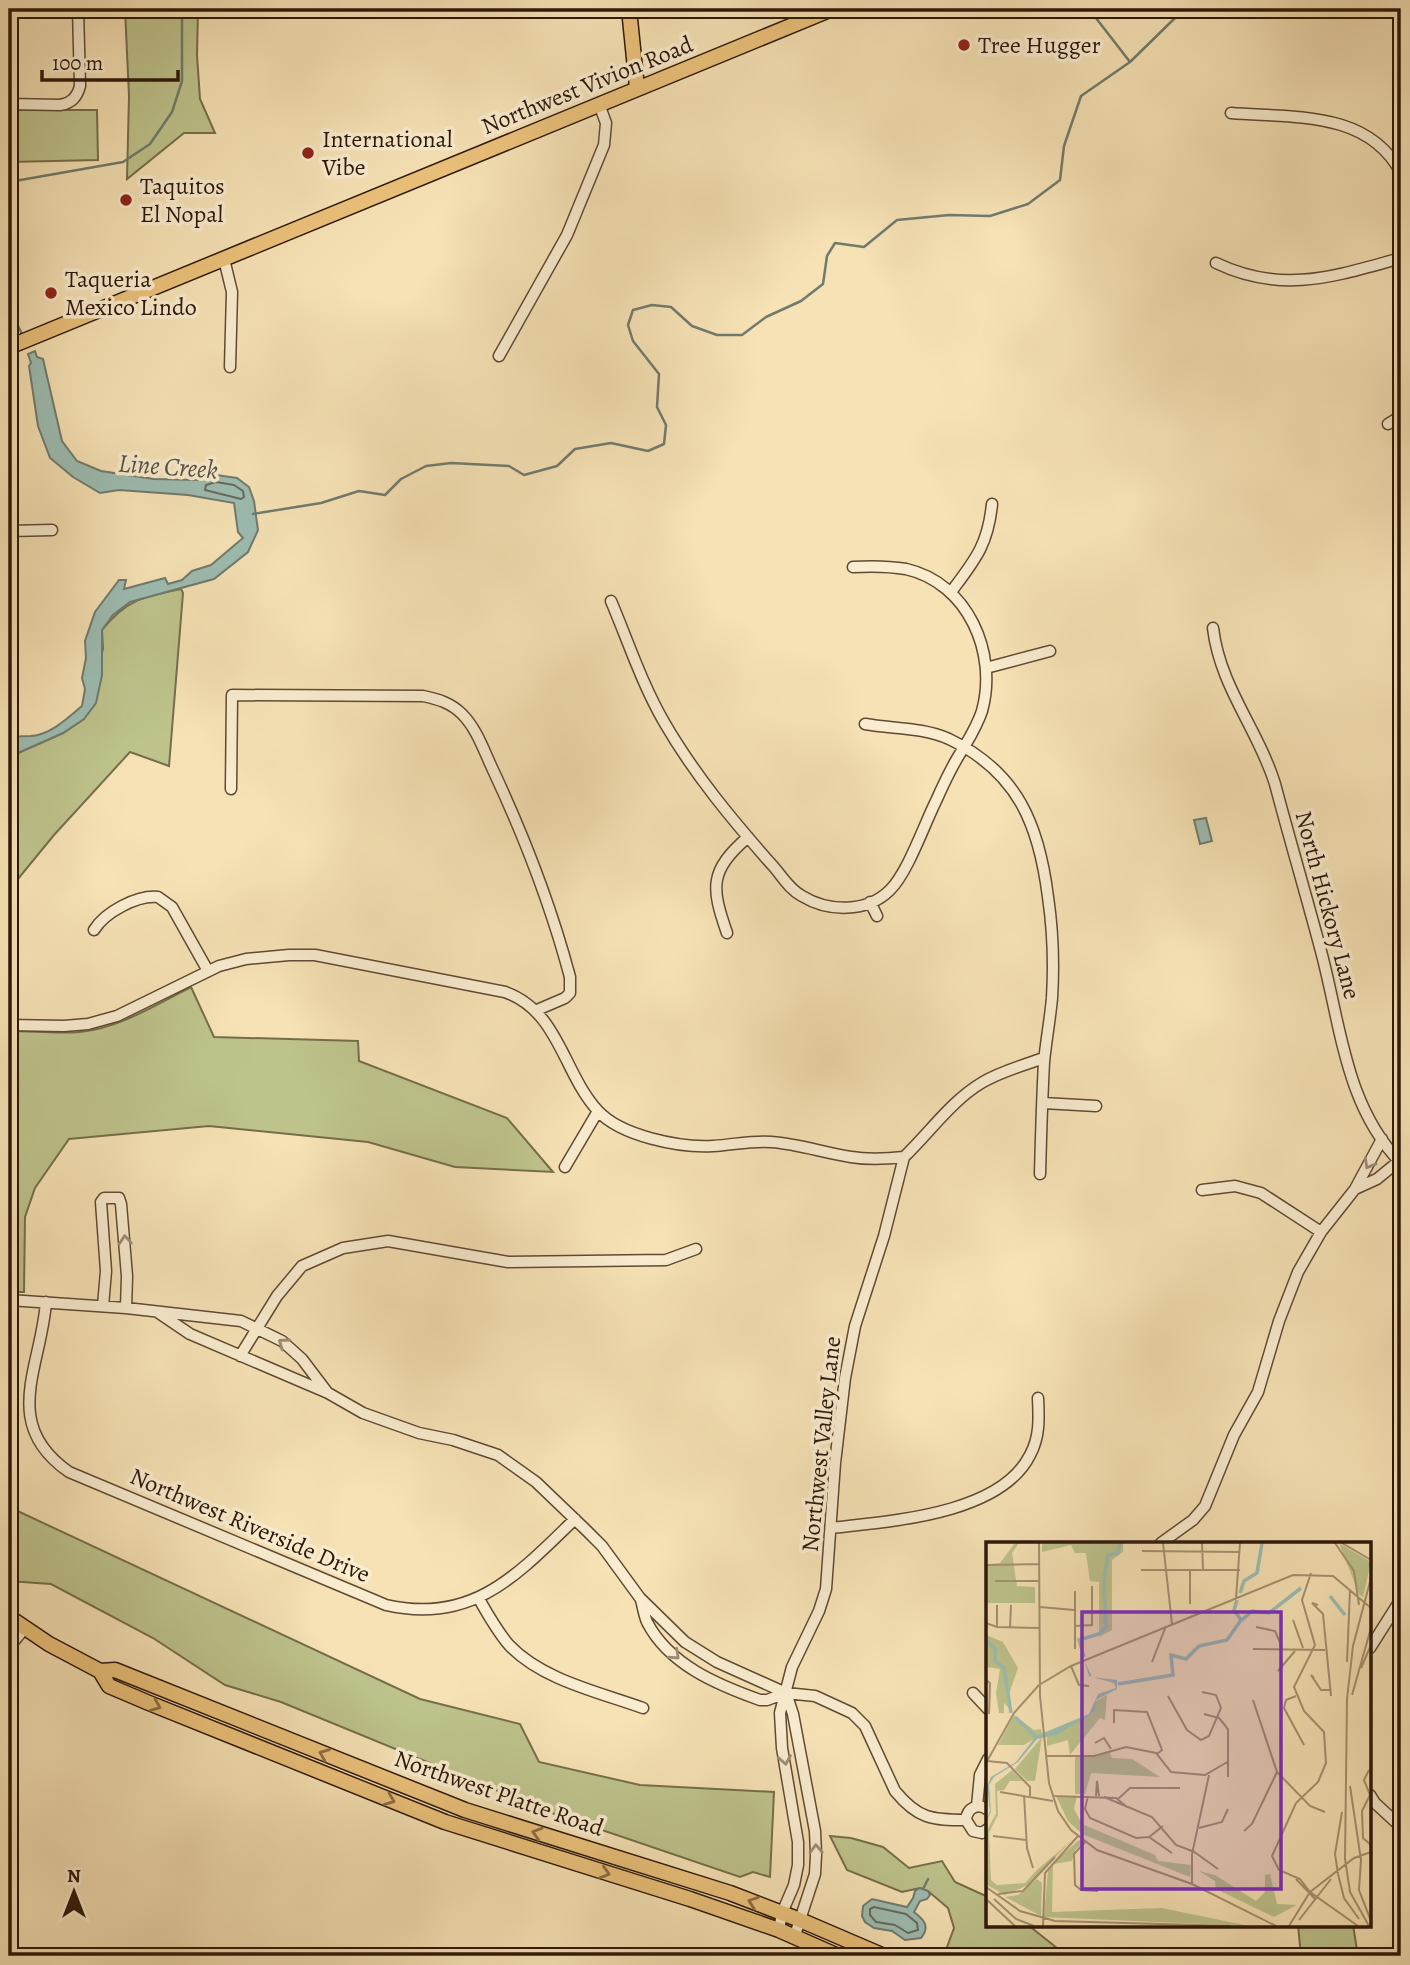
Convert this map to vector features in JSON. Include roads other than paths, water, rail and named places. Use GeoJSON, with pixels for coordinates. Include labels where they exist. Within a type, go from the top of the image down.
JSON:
{"type":"FeatureCollection","features":[{"type":"Feature","properties":{"kind":"main road"},"geometry":{"type":"LineString","coordinates":[[629,9],[638,88]]}},
{"type":"Feature","properties":{"kind":"main road","name":"Northwest Vivion Road"},"geometry":{"type":"LineString","coordinates":[[9,347],[832,9]]}},
{"type":"Feature","properties":{"kind":"main road","name":"Northwest Platte Road"},"geometry":{"type":"LineString","coordinates":[[9,1617],[100,1671],[109,1686],[149,1703],[445,1822],[690,1899],[779,1930],[838,1956]]}},
{"type":"Feature","properties":{"kind":"main road","name":"Northwest Platte Road"},"geometry":{"type":"LineString","coordinates":[[100,1671],[115,1670],[465,1810],[667,1873],[782,1913],[884,1956]]}},
{"type":"Feature","properties":{"kind":"street"},"geometry":{"type":"LineString","coordinates":[[9,104],[60,105],[67,104],[77,96],[80,86],[78,9]]}},
{"type":"Feature","properties":{"kind":"street"},"geometry":{"type":"LineString","coordinates":[[499,356],[567,235],[603,148],[606,122],[599,104]]}},
{"type":"Feature","properties":{"kind":"street"},"geometry":{"type":"LineString","coordinates":[[1231,113],[1350,126],[1380,144],[1401,173]]}},
{"type":"Feature","properties":{"kind":"street"},"geometry":{"type":"LineString","coordinates":[[224,258],[232,292],[230,367]]}},
{"type":"Feature","properties":{"kind":"street"},"geometry":{"type":"LineString","coordinates":[[1216,263],[1246,276],[1305,281],[1335,276],[1401,258]]}},
{"type":"Feature","properties":{"kind":"street"},"geometry":{"type":"LineString","coordinates":[[1388,424],[1401,416]]}},
{"type":"Feature","properties":{"kind":"street"},"geometry":{"type":"LineString","coordinates":[[951,592],[984,547],[992,504]]}},
{"type":"Feature","properties":{"kind":"street"},"geometry":{"type":"LineString","coordinates":[[9,531],[51,530]]}},
{"type":"Feature","properties":{"kind":"street"},"geometry":{"type":"LineString","coordinates":[[611,601],[663,720],[689,761],[789,887],[822,906],[849,908],[870,902],[889,892],[900,878],[974,731],[984,703],[986,668],[979,636],[964,608],[951,592],[908,570],[881,566],[853,567]]}},
{"type":"Feature","properties":{"kind":"street","name":"North Hickory Lane"},"geometry":{"type":"LineString","coordinates":[[1213,628],[1220,667],[1266,756],[1275,784],[1355,1092],[1382,1139],[1400,1162]]}},
{"type":"Feature","properties":{"kind":"street"},"geometry":{"type":"LineString","coordinates":[[986,668],[1049,651]]}},
{"type":"Feature","properties":{"kind":"street"},"geometry":{"type":"LineString","coordinates":[[231,789],[232,695],[424,696],[443,700],[461,713],[474,728],[507,799],[537,875],[570,977],[570,993],[565,998],[537,1010]]}},
{"type":"Feature","properties":{"kind":"street"},"geometry":{"type":"LineString","coordinates":[[865,723],[927,731],[964,747],[988,764],[1011,788],[1029,816],[1040,846],[1046,877],[1052,940],[1052,996],[1044,1058],[1040,1174]]}},
{"type":"Feature","properties":{"kind":"street"},"geometry":{"type":"LineString","coordinates":[[727,933],[717,906],[715,887],[719,870],[727,855],[748,837]]}},
{"type":"Feature","properties":{"kind":"street"},"geometry":{"type":"LineString","coordinates":[[94,930],[106,916],[141,898],[158,897],[172,907],[208,971]]}},
{"type":"Feature","properties":{"kind":"street"},"geometry":{"type":"LineString","coordinates":[[870,902],[877,916]]}},
{"type":"Feature","properties":{"kind":"street"},"geometry":{"type":"LineString","coordinates":[[9,1024],[88,1024],[117,1016],[208,971],[246,958],[315,955],[505,992],[524,1000],[537,1010],[598,1111],[621,1128],[670,1143],[691,1146],[772,1142],[876,1160],[904,1157],[949,1109],[983,1082],[1044,1058]]}},
{"type":"Feature","properties":{"kind":"street"},"geometry":{"type":"LineString","coordinates":[[1043,1103],[1096,1106]]}},
{"type":"Feature","properties":{"kind":"street"},"geometry":{"type":"LineString","coordinates":[[565,1167],[598,1111]]}},
{"type":"Feature","properties":{"kind":"street"},"geometry":{"type":"LineString","coordinates":[[1162,1542],[1193,1520],[1205,1506],[1234,1436],[1258,1392],[1279,1321],[1293,1285],[1321,1232],[1355,1189],[1382,1139]]}},
{"type":"Feature","properties":{"kind":"street","name":"Northwest Valley Lane"},"geometry":{"type":"LineString","coordinates":[[779,1930],[798,1865],[797,1829],[782,1748],[779,1713],[792,1667],[824,1600],[845,1378],[855,1326],[881,1246],[904,1157]]}},
{"type":"Feature","properties":{"kind":"street"},"geometry":{"type":"LineString","coordinates":[[1355,1189],[1377,1179],[1400,1162]]}},
{"type":"Feature","properties":{"kind":"street"},"geometry":{"type":"LineString","coordinates":[[1202,1190],[1235,1186],[1261,1193],[1321,1232]]}},
{"type":"Feature","properties":{"kind":"street"},"geometry":{"type":"LineString","coordinates":[[103,1307],[106,1271],[101,1202],[112,1196],[119,1198],[121,1204],[127,1276],[125,1308]]}},
{"type":"Feature","properties":{"kind":"street"},"geometry":{"type":"LineString","coordinates":[[240,1356],[276,1296],[302,1266],[343,1248],[388,1241],[508,1262],[666,1260],[696,1249]]}},
{"type":"Feature","properties":{"kind":"street"},"geometry":{"type":"LineString","coordinates":[[9,1300],[125,1308],[241,1321],[282,1341],[328,1393]]}},
{"type":"Feature","properties":{"kind":"street","name":"Northwest Riverside Drive"},"geometry":{"type":"LineString","coordinates":[[46,1302],[25,1399],[31,1429],[57,1465],[386,1605],[428,1611],[479,1599],[528,1565],[575,1518]]}},
{"type":"Feature","properties":{"kind":"street"},"geometry":{"type":"LineString","coordinates":[[159,1313],[190,1335],[328,1393],[363,1413],[419,1433],[453,1440],[498,1455],[536,1482],[575,1518],[602,1546],[640,1598],[685,1642],[717,1662],[786,1693],[815,1696],[842,1707],[859,1719],[895,1791],[913,1810],[935,1820],[966,1820]]}},
{"type":"Feature","properties":{"kind":"street"},"geometry":{"type":"LineString","coordinates":[[831,1528],[941,1511],[996,1491],[1023,1468],[1031,1454],[1039,1426],[1038,1398]]}},
{"type":"Feature","properties":{"kind":"street"},"geometry":{"type":"LineString","coordinates":[[640,1598],[648,1622],[664,1644],[686,1665],[706,1678],[760,1700],[786,1693]]}},
{"type":"Feature","properties":{"kind":"street"},"geometry":{"type":"LineString","coordinates":[[479,1599],[498,1631],[522,1657],[560,1678],[643,1709]]}},
{"type":"Feature","properties":{"kind":"street"},"geometry":{"type":"LineString","coordinates":[[1372,1645],[1401,1599]]}},
{"type":"Feature","properties":{"kind":"street"},"geometry":{"type":"LineString","coordinates":[[9,1647],[25,1628]]}},
{"type":"Feature","properties":{"kind":"street"},"geometry":{"type":"LineString","coordinates":[[786,1693],[793,1714],[817,1855],[815,1874],[794,1938]]}},
{"type":"Feature","properties":{"kind":"street"},"geometry":{"type":"LineString","coordinates":[[973,1693],[986,1707]]}},
{"type":"Feature","properties":{"kind":"street"},"geometry":{"type":"LineString","coordinates":[[986,1764],[981,1775],[983,1808],[967,1813],[966,1820],[973,1831],[982,1833],[986,1830]]}},
{"type":"Feature","properties":{"kind":"street"},"geometry":{"type":"LineString","coordinates":[[1372,1799],[1401,1827]]}},
{"type":"Feature","properties":{"kind":"water"},"geometry":{"type":"Polygon","coordinates":[[[35,351],[37,357],[43,359],[62,441],[77,461],[101,471],[154,479],[199,480],[216,475],[237,478],[249,487],[258,530],[248,552],[214,579],[130,602],[113,615],[102,630],[102,675],[96,703],[84,719],[63,733],[9,757],[9,739],[45,733],[82,706],[85,689],[82,678],[86,658],[85,641],[95,612],[119,580],[126,580],[124,589],[165,578],[168,584],[182,580],[192,571],[211,565],[243,538],[238,532],[234,503],[188,495],[119,490],[100,493],[73,477],[50,458],[38,426],[29,366],[31,363],[28,354],[35,351]]]}},
{"type":"Feature","properties":{"kind":"water"},"geometry":{"type":"Polygon","coordinates":[[[1206,818],[1212,841],[1200,844],[1194,820],[1206,818]]]}},
{"type":"Feature","properties":{"kind":"water"},"geometry":{"type":"Polygon","coordinates":[[[920,1888],[928,1891],[930,1895],[920,1901],[914,1912],[926,1926],[921,1938],[905,1940],[892,1931],[874,1928],[865,1922],[862,1916],[863,1906],[872,1899],[907,1907],[915,1891],[920,1888]]]}},
{"type":"Feature","properties":{"kind":"waterway","name":"Line Creek"},"geometry":{"type":"LineString","coordinates":[[9,182],[123,162],[150,144],[172,112],[182,81],[182,9]]}},
{"type":"Feature","properties":{"kind":"waterway"},"geometry":{"type":"LineString","coordinates":[[253,514],[321,503],[359,491],[385,495],[401,479],[426,466],[451,463],[509,466],[524,475],[557,466],[575,449],[611,443],[648,451],[664,444],[666,425],[657,407],[659,374],[633,341],[628,325],[633,310],[652,305],[671,307],[692,326],[717,335],[742,335],[766,317],[801,301],[823,284],[827,256],[835,243],[864,247],[897,220],[949,215],[990,216],[1028,204],[1060,180],[1064,146],[1081,96],[1130,62],[1089,9]]}},
{"type":"Feature","properties":{"kind":"waterway"},"geometry":{"type":"LineString","coordinates":[[1130,62],[1175,18],[1191,9]]}},
{"type":"Feature","properties":{"kind":"waterway"},"geometry":{"type":"LineString","coordinates":[[1257,9],[1277,13],[1326,9]]}},
{"type":"Feature","properties":{"kind":"waterway","name":"Line Creek"},"geometry":{"type":"LineString","coordinates":[[9,308],[23,336]]}},
{"type":"Feature","properties":{"kind":"waterway"},"geometry":{"type":"LineString","coordinates":[[923,1889],[928,1879]]}},
{"type":"Feature","properties":{"kind":"place","name":"Tree Hugger"},"geometry":{"type":"Point","coordinates":[964,45]}},
{"type":"Feature","properties":{"kind":"place","name":"International Vibe"},"geometry":{"type":"Point","coordinates":[308,153]}},
{"type":"Feature","properties":{"kind":"place","name":"Taquitos El Nopal"},"geometry":{"type":"Point","coordinates":[126,200]}},
{"type":"Feature","properties":{"kind":"place","name":"Taqueria Mexico Lindo"},"geometry":{"type":"Point","coordinates":[51,293]}}]}
